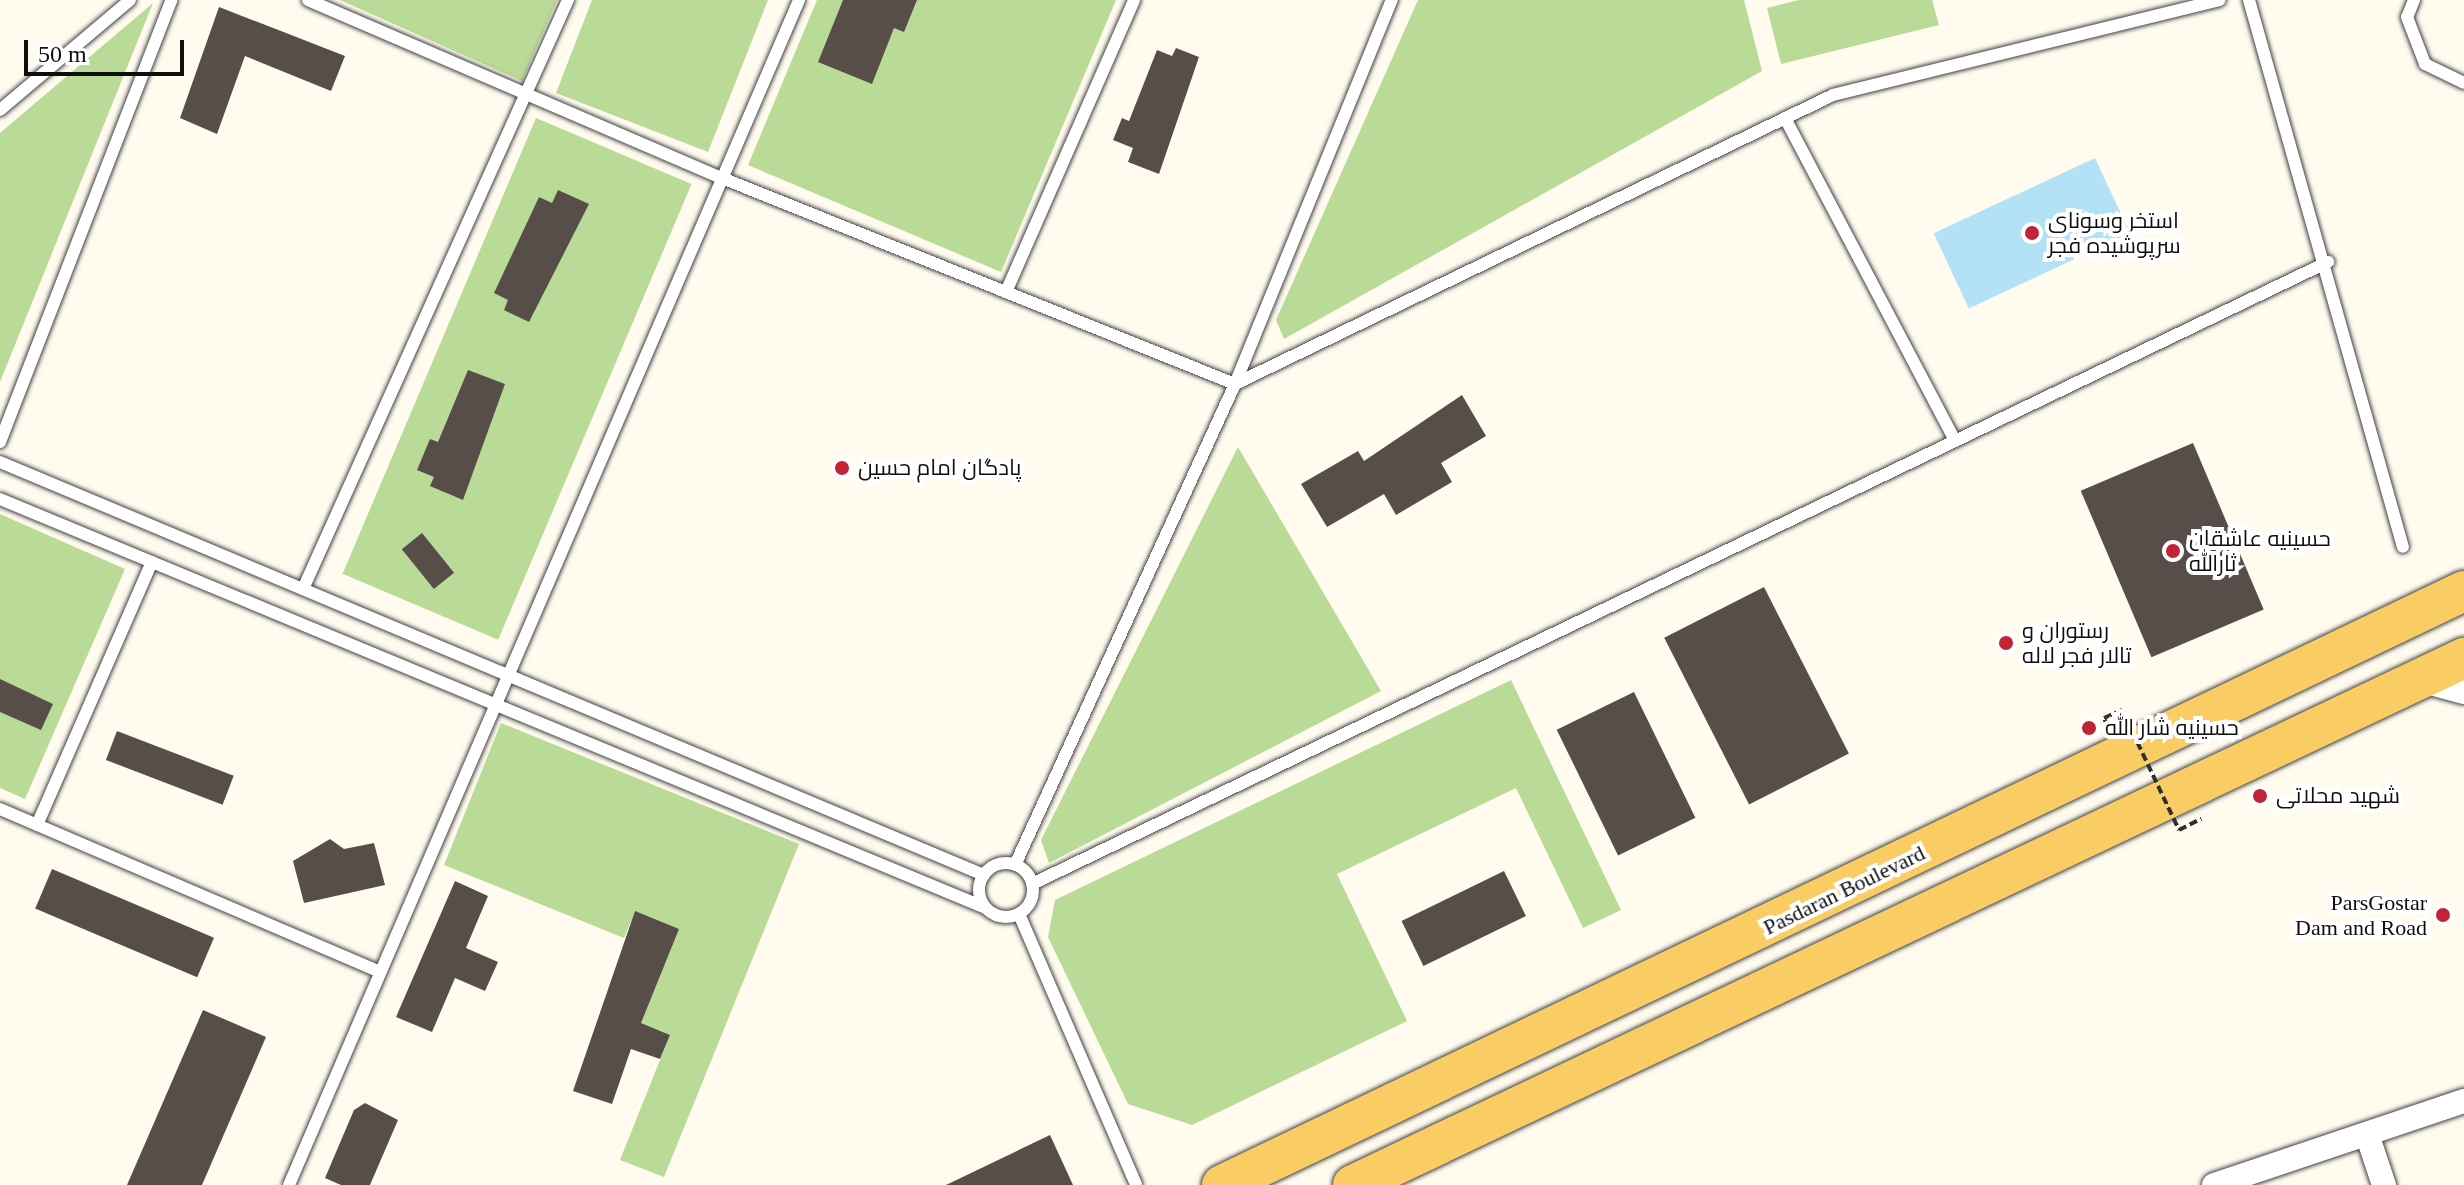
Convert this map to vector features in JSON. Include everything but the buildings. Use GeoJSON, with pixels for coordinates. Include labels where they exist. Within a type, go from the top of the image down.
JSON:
{"type":"FeatureCollection","features":[{"type":"Feature","properties":{"kind":"main road","name":"Pasdaran Boulevard"},"geometry":{"type":"LineString","coordinates":[[1222,1185],[1738,941],[2464,591]]}},
{"type":"Feature","properties":{"kind":"main road"},"geometry":{"type":"LineString","coordinates":[[1353,1185],[2464,658]]}},
{"type":"Feature","properties":{"kind":"main road"},"geometry":{"type":"LineString","coordinates":[[1738,941],[1763,988]]}},
{"type":"Feature","properties":{"kind":"street"},"geometry":{"type":"LineString","coordinates":[[2424,677],[2464,688]]}},
{"type":"Feature","properties":{"kind":"street"},"geometry":{"type":"LineString","coordinates":[[2214,1185],[2464,1101]]}},
{"type":"Feature","properties":{"kind":"street"},"geometry":{"type":"LineString","coordinates":[[2367,1134],[2384,1185]]}},
{"type":"Feature","properties":{"kind":"lane"},"geometry":{"type":"LineString","coordinates":[[0,110],[130,0]]}},
{"type":"Feature","properties":{"kind":"lane"},"geometry":{"type":"LineString","coordinates":[[0,442],[171,0]]}},
{"type":"Feature","properties":{"kind":"lane"},"geometry":{"type":"LineString","coordinates":[[308,0],[722,178],[1235,384],[1833,95],[2219,0]]}},
{"type":"Feature","properties":{"kind":"lane"},"geometry":{"type":"LineString","coordinates":[[303,589],[568,0]]}},
{"type":"Feature","properties":{"kind":"lane"},"geometry":{"type":"LineString","coordinates":[[289,1185],[799,0]]}},
{"type":"Feature","properties":{"kind":"lane"},"geometry":{"type":"LineString","coordinates":[[1006,292],[1134,0]]}},
{"type":"Feature","properties":{"kind":"lane"},"geometry":{"type":"LineString","coordinates":[[1015,865],[1235,384],[1392,0]]}},
{"type":"Feature","properties":{"kind":"lane"},"geometry":{"type":"LineString","coordinates":[[2249,0],[2328,262],[2403,547]]}},
{"type":"Feature","properties":{"kind":"lane"},"geometry":{"type":"LineString","coordinates":[[2414,0],[2407,17],[2425,64],[2464,83]]}},
{"type":"Feature","properties":{"kind":"lane"},"geometry":{"type":"LineString","coordinates":[[1785,118],[1955,441]]}},
{"type":"Feature","properties":{"kind":"lane"},"geometry":{"type":"LineString","coordinates":[[1136,1185],[1019,914],[1032,884],[2328,262]]}},
{"type":"Feature","properties":{"kind":"lane"},"geometry":{"type":"LineString","coordinates":[[0,462],[984,875]]}},
{"type":"Feature","properties":{"kind":"lane"},"geometry":{"type":"LineString","coordinates":[[0,499],[986,908],[1019,914]]}},
{"type":"Feature","properties":{"kind":"lane"},"geometry":{"type":"LineString","coordinates":[[37,825],[152,562]]}},
{"type":"Feature","properties":{"kind":"lane"},"geometry":{"type":"LineString","coordinates":[[0,809],[380,972]]}},
{"type":"Feature","properties":{"kind":"lane"},"geometry":{"type":"LineString","coordinates":[[984,875],[998,864],[1015,865],[1032,884]]}},
{"type":"Feature","properties":{"kind":"lane"},"geometry":{"type":"LineString","coordinates":[[984,875],[986,908]]}},
{"type":"Feature","properties":{"kind":"path"},"geometry":{"type":"LineString","coordinates":[[2104,718],[2122,710],[2179,830]]}},
{"type":"Feature","properties":{"kind":"green space"},"geometry":{"type":"Polygon","coordinates":[[[340,0],[557,0],[522,81],[340,0]]]}},
{"type":"Feature","properties":{"kind":"green space"},"geometry":{"type":"Polygon","coordinates":[[[592,0],[768,0],[708,152],[556,93],[592,0]]]}},
{"type":"Feature","properties":{"kind":"green space"},"geometry":{"type":"Polygon","coordinates":[[[817,0],[1116,0],[1001,272],[748,165],[817,0]]]}},
{"type":"Feature","properties":{"kind":"green space"},"geometry":{"type":"Polygon","coordinates":[[[1418,0],[1744,0],[1762,71],[1284,339],[1276,320],[1418,0]]]}},
{"type":"Feature","properties":{"kind":"green space"},"geometry":{"type":"Polygon","coordinates":[[[1799,0],[1932,0],[1939,25],[1781,64],[1767,8],[1799,0]]]}},
{"type":"Feature","properties":{"kind":"green space"},"geometry":{"type":"Polygon","coordinates":[[[153,3],[0,382],[0,133],[153,3]]]}},
{"type":"Feature","properties":{"kind":"green space"},"geometry":{"type":"Polygon","coordinates":[[[536,118],[692,184],[498,640],[343,574],[536,118]]]}},
{"type":"Feature","properties":{"kind":"green space"},"geometry":{"type":"Polygon","coordinates":[[[1238,447],[1381,691],[1049,863],[1041,840],[1238,447]]]}},
{"type":"Feature","properties":{"kind":"green space"},"geometry":{"type":"Polygon","coordinates":[[[0,514],[125,569],[25,799],[0,788],[0,514]]]}},
{"type":"Feature","properties":{"kind":"green space"},"geometry":{"type":"Polygon","coordinates":[[[1511,680],[1621,910],[1583,928],[1516,788],[1337,874],[1407,1021],[1192,1125],[1128,1104],[1048,937],[1055,900],[1511,680]]]}},
{"type":"Feature","properties":{"kind":"green space"},"geometry":{"type":"Polygon","coordinates":[[[501,723],[799,844],[664,1177],[620,1160],[670,1035],[641,1023],[635,912],[624,938],[444,865],[501,723]]]}},
{"type":"Feature","properties":{"kind":"water","name":"استخر وسونای سرپوشیده فجر"},"geometry":{"type":"Polygon","coordinates":[[[2095,158],[2130,233],[1969,308],[1934,233],[2095,158]]]}},
{"type":"Feature","properties":{"kind":"place","name":"استخر وسونای سرپوشیده فجر"},"geometry":{"type":"Point","coordinates":[2032,233]}},
{"type":"Feature","properties":{"kind":"place","name":"پادگان امام حسین"},"geometry":{"type":"Point","coordinates":[842,468]}},
{"type":"Feature","properties":{"kind":"place","name":"حسینیه عاشقان ثارالله"},"geometry":{"type":"Point","coordinates":[2173,551]}},
{"type":"Feature","properties":{"kind":"place","name":"رستوران و تالار فجر لاله"},"geometry":{"type":"Point","coordinates":[2006,643]}},
{"type":"Feature","properties":{"kind":"place","name":"حسینیه شار الله"},"geometry":{"type":"Point","coordinates":[2089,728]}},
{"type":"Feature","properties":{"kind":"place","name":"شهید محلاتی"},"geometry":{"type":"Point","coordinates":[2260,796]}},
{"type":"Feature","properties":{"kind":"place","name":"ParsGostar Dam and Road"},"geometry":{"type":"Point","coordinates":[2443,915]}}]}
